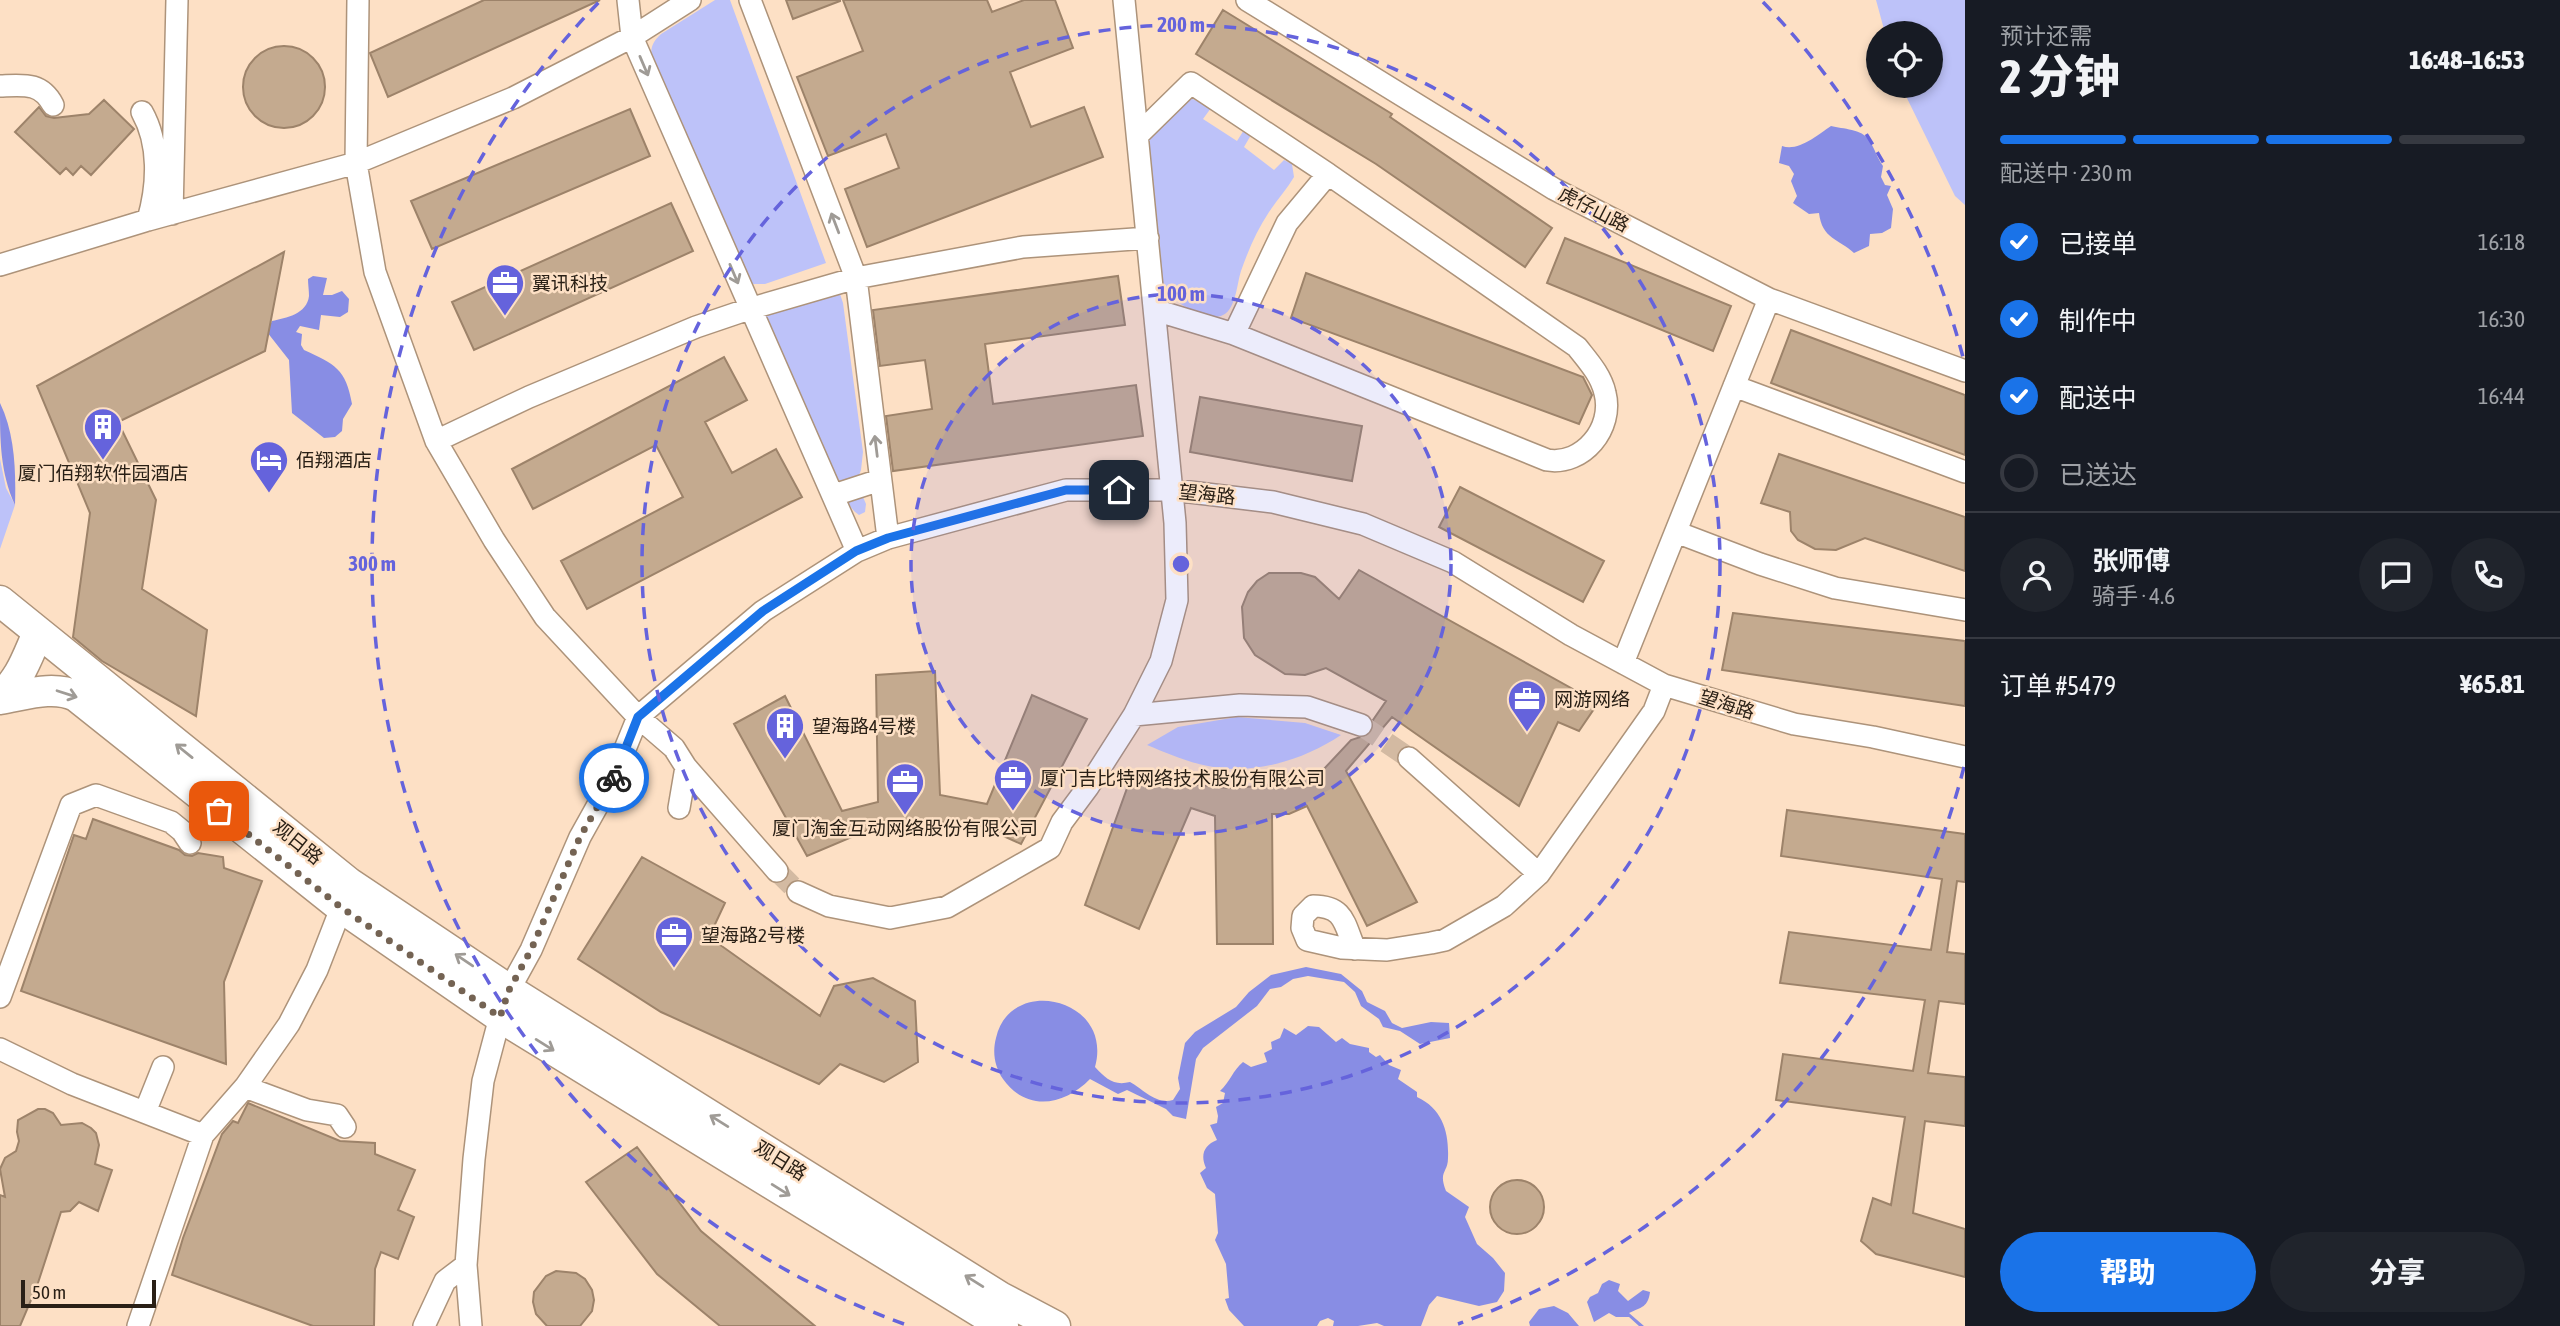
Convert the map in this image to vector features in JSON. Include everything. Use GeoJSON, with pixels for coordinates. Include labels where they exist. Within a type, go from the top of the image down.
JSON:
{"type":"FeatureCollection","features":[{"type":"Feature","properties":{"kind":"street"},"geometry":{"type":"LineString","coordinates":[[172,214],[177,0]]}},
{"type":"Feature","properties":{"kind":"street"},"geometry":{"type":"LineString","coordinates":[[358,0],[356,163],[375,272],[436,441],[494,540],[545,617],[638,717],[674,748],[686,767],[777,871]]}},
{"type":"Feature","properties":{"kind":"street"},"geometry":{"type":"LineString","coordinates":[[628,0],[632,37],[749,309],[834,495],[856,551]]}},
{"type":"Feature","properties":{"kind":"street"},"geometry":{"type":"LineString","coordinates":[[0,265],[148,220],[356,163],[513,98],[632,37],[690,0]]}},
{"type":"Feature","properties":{"kind":"street"},"geometry":{"type":"LineString","coordinates":[[750,0],[856,278],[888,538]]}},
{"type":"Feature","properties":{"kind":"street"},"geometry":{"type":"LineString","coordinates":[[798,892],[830,905],[890,918],[947,907],[1050,848],[1062,822],[1134,715],[1161,661],[1177,600],[1172,490],[1124,0]]}},
{"type":"Feature","properties":{"kind":"street","name":"虎仔山路"},"geometry":{"type":"LineString","coordinates":[[1247,0],[1554,190],[1769,299],[1965,371]]}},
{"type":"Feature","properties":{"kind":"street"},"geometry":{"type":"LineString","coordinates":[[1138,135],[1191,83],[1577,346],[1597,373],[1606,395],[1604,424],[1589,447],[1578,455],[1558,462],[1547,460],[1234,334],[1155,310]]}},
{"type":"Feature","properties":{"kind":"street"},"geometry":{"type":"LineString","coordinates":[[0,86],[32,86],[47,93],[53,105]]}},
{"type":"Feature","properties":{"kind":"street"},"geometry":{"type":"LineString","coordinates":[[142,112],[152,129],[155,155],[153,201],[148,220]]}},
{"type":"Feature","properties":{"kind":"street"},"geometry":{"type":"LineString","coordinates":[[1234,334],[1287,223],[1328,174]]}},
{"type":"Feature","properties":{"kind":"street"},"geometry":{"type":"LineString","coordinates":[[436,441],[696,327],[856,278],[1023,247],[1148,239]]}},
{"type":"Feature","properties":{"kind":"street"},"geometry":{"type":"LineString","coordinates":[[1623,663],[1769,299]]}},
{"type":"Feature","properties":{"kind":"street"},"geometry":{"type":"LineString","coordinates":[[1734,386],[1965,472]]}},
{"type":"Feature","properties":{"kind":"street"},"geometry":{"type":"LineString","coordinates":[[834,495],[880,480]]}},
{"type":"Feature","properties":{"kind":"street","name":"望海路"},"geometry":{"type":"LineString","coordinates":[[504,1004],[531,950],[580,837],[614,776],[638,717],[763,611],[856,551],[888,538],[1066,490],[1172,490],[1273,502],[1363,524],[1453,562],[1571,635],[1664,685],[1794,724],[1873,737],[1965,757]]}},
{"type":"Feature","properties":{"kind":"street"},"geometry":{"type":"LineString","coordinates":[[1676,532],[1760,564],[1835,588],[1965,610]]}},
{"type":"Feature","properties":{"kind":"street","name":"观日路"},"geometry":{"type":"LineString","coordinates":[[0,601],[346,896]]}},
{"type":"Feature","properties":{"kind":"street"},"geometry":{"type":"LineString","coordinates":[[0,697],[13,686],[21,673],[38,633]]}},
{"type":"Feature","properties":{"kind":"street"},"geometry":{"type":"LineString","coordinates":[[1355,948],[1387,950],[1445,940],[1504,906],[1539,874],[1654,711],[1664,685]]}},
{"type":"Feature","properties":{"kind":"street","name":"观日路"},"geometry":{"type":"LineString","coordinates":[[0,697],[51,691],[64,691],[76,696],[346,896],[504,1004],[1009,1319],[1055,1326]]}},
{"type":"Feature","properties":{"kind":"street"},"geometry":{"type":"LineString","coordinates":[[1134,715],[1240,705],[1307,707],[1361,725]]}},
{"type":"Feature","properties":{"kind":"street"},"geometry":{"type":"LineString","coordinates":[[1409,758],[1539,874]]}},
{"type":"Feature","properties":{"kind":"street"},"geometry":{"type":"LineString","coordinates":[[679,808],[686,767]]}},
{"type":"Feature","properties":{"kind":"street"},"geometry":{"type":"LineString","coordinates":[[0,997],[71,805],[96,795],[171,822],[182,831],[190,843]]}},
{"type":"Feature","properties":{"kind":"street"},"geometry":{"type":"LineString","coordinates":[[138,1326],[203,1135],[245,1087],[289,1024],[317,970],[346,896]]}},
{"type":"Feature","properties":{"kind":"street"},"geometry":{"type":"LineString","coordinates":[[471,1326],[466,1265],[483,1081],[504,1004]]}},
{"type":"Feature","properties":{"kind":"street"},"geometry":{"type":"LineString","coordinates":[[0,1049],[72,1084],[203,1135]]}},
{"type":"Feature","properties":{"kind":"street"},"geometry":{"type":"LineString","coordinates":[[145,1112],[163,1067]]}},
{"type":"Feature","properties":{"kind":"street"},"geometry":{"type":"LineString","coordinates":[[245,1087],[307,1110],[337,1115],[345,1128]]}},
{"type":"Feature","properties":{"kind":"street"},"geometry":{"type":"LineString","coordinates":[[424,1326],[445,1281],[466,1265]]}},
{"type":"Feature","properties":{"kind":"shaded area"},"geometry":{"type":"Polygon","coordinates":[[[715,0],[730,0],[826,263],[765,284],[752,284],[746,276],[652,59],[653,44],[661,34],[715,0]]]}},
{"type":"Feature","properties":{"kind":"shaded area"},"geometry":{"type":"Polygon","coordinates":[[[1876,0],[1965,0],[1965,205],[1955,196],[1907,98],[1943,98],[1943,21],[1882,21],[1876,0]]]}},
{"type":"Feature","properties":{"kind":"shaded area"},"geometry":{"type":"Polygon","coordinates":[[[1191,98],[1211,108],[1203,119],[1237,141],[1244,130],[1251,135],[1244,147],[1274,170],[1284,160],[1292,164],[1294,177],[1257,233],[1241,271],[1231,307],[1223,315],[1216,317],[1190,310],[1161,290],[1145,153],[1149,140],[1182,99],[1191,98]]]}},
{"type":"Feature","properties":{"kind":"shaded area"},"geometry":{"type":"Polygon","coordinates":[[[1831,126],[1866,136],[1883,166],[1881,177],[1885,185],[1891,186],[1887,195],[1893,209],[1891,228],[1882,233],[1870,234],[1869,246],[1854,253],[1827,233],[1819,213],[1809,214],[1793,203],[1797,196],[1791,181],[1794,174],[1789,166],[1779,163],[1782,146],[1801,145],[1831,126]]]}},
{"type":"Feature","properties":{"kind":"shaded area"},"geometry":{"type":"Polygon","coordinates":[[[313,276],[327,278],[323,295],[342,291],[349,299],[348,312],[340,317],[321,315],[319,330],[300,326],[296,332],[302,334],[301,345],[304,350],[331,364],[346,383],[352,404],[343,419],[342,431],[335,437],[324,438],[292,413],[289,360],[267,332],[272,321],[295,314],[304,307],[309,296],[308,279],[313,276]]]}},
{"type":"Feature","properties":{"kind":"shaded area"},"geometry":{"type":"Polygon","coordinates":[[[834,290],[840,294],[843,303],[863,452],[858,478],[842,481],[835,478],[761,316],[834,290]]]}},
{"type":"Feature","properties":{"kind":"shaded area"},"geometry":{"type":"Polygon","coordinates":[[[0,403],[12,440],[15,505],[4,468],[0,403]]]}},
{"type":"Feature","properties":{"kind":"shaded area"},"geometry":{"type":"Polygon","coordinates":[[[0,459],[6,488],[15,505],[0,549],[0,459]]]}},
{"type":"Feature","properties":{"kind":"shaded area"},"geometry":{"type":"Polygon","coordinates":[[[860,490],[866,504],[865,512],[859,515],[851,507],[847,496],[860,490]]]}},
{"type":"Feature","properties":{"kind":"shaded area"},"geometry":{"type":"Polygon","coordinates":[[[1237,717],[1305,723],[1341,735],[1311,752],[1277,764],[1242,769],[1200,764],[1147,745],[1178,727],[1237,717]]]}},
{"type":"Feature","properties":{"kind":"shaded area"},"geometry":{"type":"Polygon","coordinates":[[[1306,967],[1341,974],[1362,991],[1367,1002],[1385,1011],[1392,1023],[1402,1028],[1431,1022],[1449,1023],[1450,1038],[1420,1044],[1400,1031],[1383,1027],[1379,1019],[1361,1006],[1355,992],[1344,982],[1308,976],[1270,989],[1257,1006],[1203,1048],[1196,1059],[1186,1119],[1173,1116],[1166,1109],[1127,1090],[1118,1094],[1090,1079],[1069,1095],[1046,1102],[1034,1101],[1013,1090],[996,1065],[996,1038],[1005,1018],[1020,1006],[1038,1001],[1058,1003],[1076,1011],[1090,1024],[1097,1043],[1095,1067],[1103,1075],[1115,1082],[1130,1082],[1155,1098],[1173,1100],[1180,1089],[1178,1078],[1185,1043],[1195,1032],[1236,1007],[1249,992],[1271,975],[1306,967]]]}},
{"type":"Feature","properties":{"kind":"shaded area"},"geometry":{"type":"Polygon","coordinates":[[[1308,1026],[1319,1027],[1336,1042],[1342,1038],[1350,1044],[1369,1048],[1369,1052],[1376,1057],[1380,1055],[1389,1065],[1401,1070],[1398,1079],[1417,1092],[1417,1097],[1438,1115],[1443,1123],[1448,1149],[1448,1163],[1443,1176],[1446,1191],[1469,1207],[1465,1217],[1477,1244],[1505,1273],[1504,1291],[1497,1302],[1479,1306],[1437,1296],[1429,1305],[1421,1326],[1384,1326],[1377,1323],[1333,1326],[1334,1321],[1328,1318],[1320,1321],[1317,1326],[1244,1326],[1229,1310],[1225,1299],[1229,1298],[1226,1264],[1215,1240],[1218,1233],[1215,1194],[1207,1188],[1200,1173],[1206,1168],[1204,1151],[1217,1140],[1210,1125],[1217,1123],[1216,1107],[1223,1103],[1225,1093],[1220,1091],[1240,1065],[1243,1062],[1251,1067],[1267,1062],[1264,1053],[1272,1049],[1271,1042],[1280,1038],[1284,1028],[1296,1035],[1308,1026]]]}},
{"type":"Feature","properties":{"kind":"shaded area"},"geometry":{"type":"Polygon","coordinates":[[[1609,1280],[1620,1284],[1618,1291],[1628,1301],[1643,1290],[1650,1292],[1646,1304],[1629,1313],[1644,1326],[1639,1326],[1629,1317],[1616,1317],[1609,1313],[1594,1322],[1587,1302],[1598,1293],[1602,1284],[1609,1280]]]}},
{"type":"Feature","properties":{"kind":"shaded area"},"geometry":{"type":"Polygon","coordinates":[[[1554,1306],[1568,1313],[1579,1326],[1530,1326],[1529,1322],[1539,1309],[1554,1306]]]}},
{"type":"Feature","properties":{"kind":"building"},"geometry":{"type":"Polygon","coordinates":[[[484,0],[600,0],[388,97],[370,53],[484,0]]]}},
{"type":"Feature","properties":{"kind":"building"},"geometry":{"type":"Polygon","coordinates":[[[786,0],[840,0],[840,1],[793,19],[786,0]]]}},
{"type":"Feature","properties":{"kind":"building"},"geometry":{"type":"Polygon","coordinates":[[[843,0],[987,0],[992,12],[1024,0],[1055,0],[1073,48],[1010,72],[1031,127],[1084,107],[1103,157],[867,247],[845,189],[899,168],[886,134],[828,156],[797,77],[863,51],[843,0]]]}},
{"type":"Feature","properties":{"kind":"building"},"geometry":{"type":"Polygon","coordinates":[[[1223,10],[1392,114],[1390,117],[1552,228],[1525,267],[1376,164],[1196,54],[1223,10]]]}},
{"type":"Feature","properties":{"kind":"building"},"geometry":{"type":"Polygon","coordinates":[[[284,46],[300,50],[313,58],[321,71],[325,87],[321,103],[313,116],[300,124],[284,128],[268,124],[255,116],[247,103],[243,87],[247,71],[255,58],[268,50],[284,46]]]}},
{"type":"Feature","properties":{"kind":"building"},"geometry":{"type":"Polygon","coordinates":[[[104,100],[134,129],[91,175],[81,166],[73,175],[66,168],[60,174],[15,132],[39,107],[46,116],[54,118],[89,114],[104,100]]]}},
{"type":"Feature","properties":{"kind":"building"},"geometry":{"type":"Polygon","coordinates":[[[630,109],[650,156],[432,249],[411,201],[630,109]]]}},
{"type":"Feature","properties":{"kind":"building"},"geometry":{"type":"Polygon","coordinates":[[[671,203],[693,251],[474,350],[452,302],[671,203]]]}},
{"type":"Feature","properties":{"kind":"building"},"geometry":{"type":"Polygon","coordinates":[[[1565,238],[1731,306],[1713,351],[1547,283],[1565,238]]]}},
{"type":"Feature","properties":{"kind":"building","name":"厦门佰翔软件园酒店"},"geometry":{"type":"Polygon","coordinates":[[[284,252],[265,351],[118,422],[156,500],[142,589],[207,630],[196,716],[102,661],[73,637],[90,513],[37,386],[284,252]]]}},
{"type":"Feature","properties":{"kind":"building"},"geometry":{"type":"Polygon","coordinates":[[[1306,273],[1583,377],[1592,395],[1579,424],[1291,318],[1306,273]]]}},
{"type":"Feature","properties":{"kind":"building"},"geometry":{"type":"Polygon","coordinates":[[[1118,276],[1125,325],[985,344],[993,404],[1136,385],[1143,436],[893,471],[886,416],[932,409],[925,360],[880,366],[873,310],[1118,276]]]}},
{"type":"Feature","properties":{"kind":"building"},"geometry":{"type":"Polygon","coordinates":[[[1791,330],[1965,395],[1965,455],[1771,383],[1791,330]]]}},
{"type":"Feature","properties":{"kind":"building"},"geometry":{"type":"Polygon","coordinates":[[[724,357],[747,400],[705,422],[732,473],[776,449],[802,497],[587,609],[561,561],[683,497],[656,445],[533,509],[512,469],[724,357]]]}},
{"type":"Feature","properties":{"kind":"building"},"geometry":{"type":"Polygon","coordinates":[[[1200,397],[1362,426],[1352,481],[1190,452],[1200,397]]]}},
{"type":"Feature","properties":{"kind":"building"},"geometry":{"type":"Polygon","coordinates":[[[1779,454],[1965,517],[1965,571],[1865,538],[1836,550],[1815,549],[1798,540],[1791,531],[1790,512],[1761,503],[1779,454]]]}},
{"type":"Feature","properties":{"kind":"building"},"geometry":{"type":"Polygon","coordinates":[[[1460,487],[1604,561],[1583,602],[1439,527],[1460,487]]]}},
{"type":"Feature","properties":{"kind":"building"},"geometry":{"type":"Polygon","coordinates":[[[1359,570],[1598,703],[1579,731],[1558,722],[1519,806],[1392,717],[1346,771],[1417,902],[1367,926],[1307,806],[1289,814],[1272,814],[1273,944],[1217,944],[1215,816],[1191,808],[1139,929],[1085,905],[1130,780],[1147,784],[1168,782],[1229,788],[1262,786],[1323,770],[1351,740],[1370,734],[1374,728],[1373,720],[1386,701],[1326,668],[1305,675],[1285,674],[1255,655],[1244,638],[1242,607],[1248,592],[1257,581],[1269,573],[1301,573],[1315,577],[1339,599],[1359,570]]]}},
{"type":"Feature","properties":{"kind":"building"},"geometry":{"type":"Polygon","coordinates":[[[1733,613],[1965,641],[1965,706],[1722,670],[1733,613]]]}},
{"type":"Feature","properties":{"kind":"building","name":"望海路4号楼"},"geometry":{"type":"Polygon","coordinates":[[[935,671],[940,795],[987,804],[1032,695],[1087,719],[1021,844],[979,825],[933,822],[880,825],[807,856],[734,724],[785,696],[842,811],[878,802],[876,675],[935,671]]]}},
{"type":"Feature","properties":{"kind":"building"},"geometry":{"type":"Polygon","coordinates":[[[1787,810],[1965,834],[1965,882],[1957,881],[1947,952],[1965,954],[1965,1004],[1939,1001],[1928,1073],[1965,1077],[1965,1126],[1925,1121],[1913,1213],[1965,1229],[1965,1277],[1876,1254],[1861,1241],[1873,1198],[1891,1205],[1905,1117],[1776,1100],[1783,1054],[1913,1071],[1925,1000],[1780,983],[1789,932],[1931,950],[1942,879],[1781,856],[1787,810]]]}},
{"type":"Feature","properties":{"kind":"building"},"geometry":{"type":"Polygon","coordinates":[[[93,819],[179,850],[185,855],[198,853],[223,857],[224,868],[262,881],[224,982],[226,1064],[21,991],[74,835],[86,839],[93,819]]]}},
{"type":"Feature","properties":{"kind":"building","name":"望海路2号楼"},"geometry":{"type":"Polygon","coordinates":[[[642,857],[725,903],[709,937],[820,1016],[834,986],[873,978],[915,1001],[918,1062],[884,1082],[840,1064],[819,1084],[661,1012],[578,959],[642,857]]]}},
{"type":"Feature","properties":{"kind":"building"},"geometry":{"type":"Polygon","coordinates":[[[248,1103],[340,1141],[375,1143],[375,1154],[415,1170],[398,1210],[414,1217],[398,1259],[381,1252],[375,1269],[374,1326],[313,1326],[172,1275],[222,1134],[233,1121],[238,1123],[248,1103]]]}},
{"type":"Feature","properties":{"kind":"building"},"geometry":{"type":"Polygon","coordinates":[[[38,1109],[53,1113],[61,1125],[82,1123],[91,1128],[96,1133],[99,1145],[95,1164],[112,1170],[98,1211],[79,1202],[70,1211],[61,1212],[37,1286],[20,1326],[0,1326],[0,1195],[5,1197],[0,1169],[5,1158],[16,1151],[19,1141],[18,1120],[38,1109]]]}},
{"type":"Feature","properties":{"kind":"building"},"geometry":{"type":"Polygon","coordinates":[[[637,1147],[701,1231],[815,1326],[720,1326],[657,1274],[586,1182],[637,1147]]]}},
{"type":"Feature","properties":{"kind":"building"},"geometry":{"type":"Polygon","coordinates":[[[1522,1180],[1532,1184],[1540,1192],[1544,1207],[1540,1222],[1532,1230],[1512,1234],[1502,1230],[1494,1222],[1490,1202],[1494,1192],[1502,1184],[1522,1180]]]}},
{"type":"Feature","properties":{"kind":"building"},"geometry":{"type":"Polygon","coordinates":[[[556,1271],[576,1273],[585,1279],[592,1290],[592,1311],[580,1326],[547,1326],[536,1314],[534,1292],[546,1276],[556,1271]]]}},
{"type":"Feature","properties":{"kind":"tunnel"},"geometry":{"type":"LineString","coordinates":[[1361,725],[1409,758]]}},
{"type":"Feature","properties":{"kind":"tunnel"},"geometry":{"type":"LineString","coordinates":[[777,871],[798,892]]}},
{"type":"Feature","properties":{"kind":"way so far"},"geometry":{"type":"LineString","coordinates":[[219,811],[342,908],[500,1017],[509,990],[531,950],[580,837],[614,778]]}},
{"type":"Feature","properties":{"kind":"place","name":"翼讯科技"},"geometry":{"type":"Point","coordinates":[505,317]}},
{"type":"Feature","properties":{"kind":"place","name":"厦门佰翔软件园酒店"},"geometry":{"type":"Point","coordinates":[103,461]}},
{"type":"Feature","properties":{"kind":"place","name":"佰翔酒店"},"geometry":{"type":"Point","coordinates":[269,494]}},
{"type":"Feature","properties":{"kind":"place","name":"网游网络"},"geometry":{"type":"Point","coordinates":[1527,733]}},
{"type":"Feature","properties":{"kind":"place","name":"望海路4号楼"},"geometry":{"type":"Point","coordinates":[785,760]}},
{"type":"Feature","properties":{"kind":"place","name":"厦门吉比特网络技术股份有限公司"},"geometry":{"type":"Point","coordinates":[1013,812]}},
{"type":"Feature","properties":{"kind":"place","name":"厦门淘金互动网络股份有限公司"},"geometry":{"type":"Point","coordinates":[905,816]}},
{"type":"Feature","properties":{"kind":"place","name":"望海路2号楼"},"geometry":{"type":"Point","coordinates":[674,969]}},
{"type":"Feature","properties":{"kind":"route"},"geometry":{"type":"LineString","coordinates":[[614,778],[638,717],[763,611],[856,551],[888,538],[977,512],[1066,490],[1119,490]]}}]}
